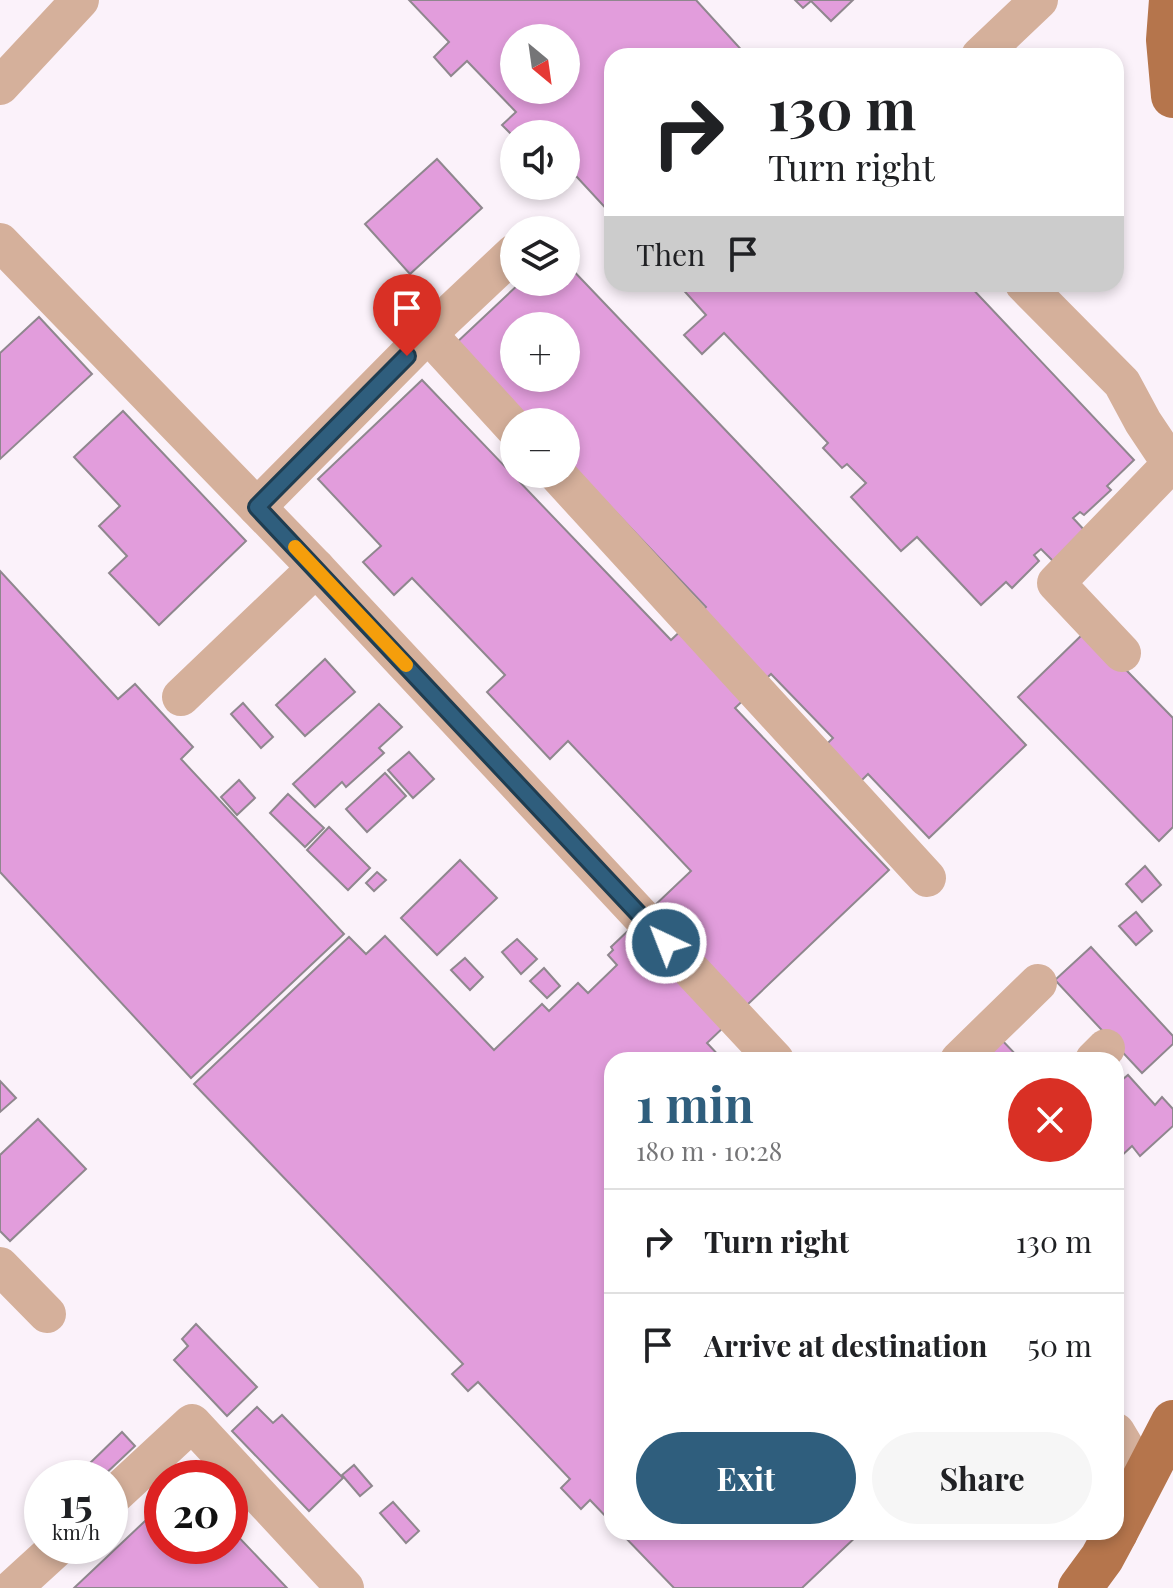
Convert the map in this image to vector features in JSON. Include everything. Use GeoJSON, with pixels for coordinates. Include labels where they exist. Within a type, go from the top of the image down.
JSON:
{"type":"FeatureCollection","features":[{"type":"Feature","properties":{"kind":"main road"},"geometry":{"type":"LineString","coordinates":[[1171,0],[1168,40],[1173,96]]}},
{"type":"Feature","properties":{"kind":"main road"},"geometry":{"type":"LineString","coordinates":[[1124,1517],[1173,1422]]}},
{"type":"Feature","properties":{"kind":"main road"},"geometry":{"type":"LineString","coordinates":[[1080,1588],[1112,1540]]}},
{"type":"Feature","properties":{"kind":"street"},"geometry":{"type":"LineString","coordinates":[[0,86],[80,0]]}},
{"type":"Feature","properties":{"kind":"street"},"geometry":{"type":"LineString","coordinates":[[988,48],[1039,0]]}},
{"type":"Feature","properties":{"kind":"street"},"geometry":{"type":"LineString","coordinates":[[0,242],[316,568],[768,1052]]}},
{"type":"Feature","properties":{"kind":"street"},"geometry":{"type":"LineString","coordinates":[[257,507],[428,334],[500,266]]}},
{"type":"Feature","properties":{"kind":"street"},"geometry":{"type":"LineString","coordinates":[[1032,292],[1122,383],[1171,464],[1056,583],[1122,653]]}},
{"type":"Feature","properties":{"kind":"street"},"geometry":{"type":"LineString","coordinates":[[428,334],[500,413]]}},
{"type":"Feature","properties":{"kind":"street"},"geometry":{"type":"LineString","coordinates":[[570,488],[927,878]]}},
{"type":"Feature","properties":{"kind":"street"},"geometry":{"type":"LineString","coordinates":[[181,697],[316,568]]}},
{"type":"Feature","properties":{"kind":"street"},"geometry":{"type":"LineString","coordinates":[[967,1052],[1038,983]]}},
{"type":"Feature","properties":{"kind":"street"},"geometry":{"type":"LineString","coordinates":[[0,1266],[47,1314]]}},
{"type":"Feature","properties":{"kind":"street"},"geometry":{"type":"LineString","coordinates":[[128,1482],[192,1423],[345,1588]]}},
{"type":"Feature","properties":{"kind":"street"},"geometry":{"type":"LineString","coordinates":[[1124,1445],[1144,1479]]}},
{"type":"Feature","properties":{"kind":"street"},"geometry":{"type":"LineString","coordinates":[[13,1588],[39,1564]]}},
{"type":"Feature","properties":{"kind":"building"},"geometry":{"type":"Polygon","coordinates":[[[409,0],[696,0],[740,48],[604,48],[604,206],[580,180],[580,120],[507,120],[516,112],[508,104],[580,104],[580,24],[500,24],[500,95],[467,61],[451,76],[434,57],[449,42],[409,0]]]}},
{"type":"Feature","properties":{"kind":"building"},"geometry":{"type":"Polygon","coordinates":[[[795,0],[853,0],[831,21],[811,1],[803,8],[795,0]]]}},
{"type":"Feature","properties":{"kind":"building"},"geometry":{"type":"Polygon","coordinates":[[[437,159],[482,208],[410,274],[365,224],[437,159]]]}},
{"type":"Feature","properties":{"kind":"building"},"geometry":{"type":"Polygon","coordinates":[[[580,278],[1026,745],[929,838],[868,774],[842,800],[807,763],[833,738],[771,674],[735,708],[889,870],[707,1043],[715,1052],[604,1052],[604,1515],[590,1500],[581,1509],[561,1488],[570,1479],[478,1382],[468,1391],[452,1374],[463,1364],[194,1084],[349,937],[366,954],[385,936],[494,1050],[542,1004],[549,1011],[578,983],[588,993],[617,965],[608,955],[613,950],[611,947],[691,871],[568,741],[550,759],[487,692],[505,675],[412,578],[394,595],[363,562],[381,546],[318,479],[422,380],[500,461],[500,488],[525,488],[671,640],[706,607],[580,475],[580,408],[500,408],[500,432],[454,345],[506,296],[580,296],[580,278]]]}},
{"type":"Feature","properties":{"kind":"building"},"geometry":{"type":"Polygon","coordinates":[[[685,292],[976,292],[1134,460],[1107,486],[1111,490],[1084,515],[1080,512],[1073,518],[1087,533],[1055,563],[1041,549],[1034,555],[1039,561],[1012,588],[1006,582],[981,605],[917,537],[901,551],[851,497],[866,483],[847,464],[842,468],[823,448],[828,443],[724,333],[702,354],[684,335],[706,315],[685,292]]]}},
{"type":"Feature","properties":{"kind":"building"},"geometry":{"type":"Polygon","coordinates":[[[39,317],[92,374],[0,459],[0,353],[39,317]]]}},
{"type":"Feature","properties":{"kind":"building"},"geometry":{"type":"Polygon","coordinates":[[[123,411],[246,541],[159,625],[109,573],[127,556],[99,526],[120,506],[74,457],[123,411]]]}},
{"type":"Feature","properties":{"kind":"building"},"geometry":{"type":"Polygon","coordinates":[[[0,571],[118,699],[135,684],[193,747],[181,759],[344,934],[191,1078],[0,872],[0,571]]]}},
{"type":"Feature","properties":{"kind":"building"},"geometry":{"type":"Polygon","coordinates":[[[1087,630],[1173,718],[1173,827],[1159,841],[1018,697],[1087,630]]]}},
{"type":"Feature","properties":{"kind":"building"},"geometry":{"type":"Polygon","coordinates":[[[325,659],[355,692],[305,736],[276,705],[325,659]]]}},
{"type":"Feature","properties":{"kind":"building"},"geometry":{"type":"Polygon","coordinates":[[[243,703],[273,737],[261,748],[231,714],[243,703]]]}},
{"type":"Feature","properties":{"kind":"building"},"geometry":{"type":"Polygon","coordinates":[[[379,704],[402,727],[379,748],[384,753],[346,787],[342,782],[315,807],[293,784],[379,704]]]}},
{"type":"Feature","properties":{"kind":"building"},"geometry":{"type":"Polygon","coordinates":[[[409,752],[434,779],[413,798],[388,770],[409,752]]]}},
{"type":"Feature","properties":{"kind":"building"},"geometry":{"type":"Polygon","coordinates":[[[385,773],[406,796],[367,832],[346,809],[385,773]]]}},
{"type":"Feature","properties":{"kind":"building"},"geometry":{"type":"Polygon","coordinates":[[[239,780],[255,798],[237,815],[221,797],[239,780]]]}},
{"type":"Feature","properties":{"kind":"building"},"geometry":{"type":"Polygon","coordinates":[[[288,794],[324,828],[305,847],[270,813],[288,794]]]}},
{"type":"Feature","properties":{"kind":"building"},"geometry":{"type":"Polygon","coordinates":[[[329,827],[370,868],[348,890],[307,850],[329,827]]]}},
{"type":"Feature","properties":{"kind":"building"},"geometry":{"type":"Polygon","coordinates":[[[460,860],[497,898],[437,955],[401,918],[460,860]]]}},
{"type":"Feature","properties":{"kind":"building"},"geometry":{"type":"Polygon","coordinates":[[[1145,866],[1161,885],[1142,902],[1126,884],[1145,866]]]}},
{"type":"Feature","properties":{"kind":"building"},"geometry":{"type":"Polygon","coordinates":[[[377,872],[386,880],[374,891],[366,883],[377,872]]]}},
{"type":"Feature","properties":{"kind":"building"},"geometry":{"type":"Polygon","coordinates":[[[1136,912],[1152,931],[1136,945],[1119,926],[1136,912]]]}},
{"type":"Feature","properties":{"kind":"building"},"geometry":{"type":"Polygon","coordinates":[[[517,939],[537,959],[521,974],[502,952],[517,939]]]}},
{"type":"Feature","properties":{"kind":"building"},"geometry":{"type":"Polygon","coordinates":[[[1091,947],[1173,1036],[1173,1044],[1142,1073],[1055,980],[1091,947]]]}},
{"type":"Feature","properties":{"kind":"building"},"geometry":{"type":"Polygon","coordinates":[[[465,958],[483,977],[470,990],[451,970],[465,958]]]}},
{"type":"Feature","properties":{"kind":"building"},"geometry":{"type":"Polygon","coordinates":[[[544,968],[560,986],[547,998],[530,981],[544,968]]]}},
{"type":"Feature","properties":{"kind":"building"},"geometry":{"type":"Polygon","coordinates":[[[998,1036],[1013,1052],[981,1052],[998,1036]]]}},
{"type":"Feature","properties":{"kind":"building"},"geometry":{"type":"Polygon","coordinates":[[[1128,1075],[1155,1105],[1162,1097],[1173,1109],[1173,1126],[1140,1156],[1132,1146],[1124,1154],[1124,1078],[1128,1075]]]}},
{"type":"Feature","properties":{"kind":"building"},"geometry":{"type":"Polygon","coordinates":[[[0,1081],[16,1098],[0,1112],[0,1081]]]}},
{"type":"Feature","properties":{"kind":"building"},"geometry":{"type":"Polygon","coordinates":[[[38,1119],[86,1169],[10,1241],[0,1231],[0,1155],[38,1119]]]}},
{"type":"Feature","properties":{"kind":"building"},"geometry":{"type":"Polygon","coordinates":[[[196,1324],[257,1387],[227,1416],[174,1360],[188,1346],[182,1339],[196,1324]]]}},
{"type":"Feature","properties":{"kind":"building"},"geometry":{"type":"Polygon","coordinates":[[[257,1407],[273,1423],[282,1415],[343,1478],[309,1511],[232,1431],[257,1407]]]}},
{"type":"Feature","properties":{"kind":"building"},"geometry":{"type":"Polygon","coordinates":[[[122,1432],[135,1446],[120,1460],[93,1460],[122,1432]]]}},
{"type":"Feature","properties":{"kind":"building"},"geometry":{"type":"Polygon","coordinates":[[[354,1465],[372,1486],[360,1496],[342,1475],[354,1465]]]}},
{"type":"Feature","properties":{"kind":"building"},"geometry":{"type":"Polygon","coordinates":[[[393,1502],[419,1531],[406,1543],[380,1513],[393,1502]]]}},
{"type":"Feature","properties":{"kind":"building"},"geometry":{"type":"Polygon","coordinates":[[[144,1522],[144,1564],[248,1564],[248,1547],[287,1588],[74,1588],[99,1564],[128,1564],[128,1537],[144,1522]]]}},
{"type":"Feature","properties":{"kind":"building"},"geometry":{"type":"Polygon","coordinates":[[[628,1540],[853,1540],[802,1588],[674,1588],[628,1540]]]}},
{"type":"Feature","properties":{"kind":"slow traffic"},"geometry":{"type":"LineString","coordinates":[[295,547],[406,665]]}},
{"type":"Feature","properties":{"kind":"route"},"geometry":{"type":"LineString","coordinates":[[407,356],[257,507],[666,943]]}}]}
